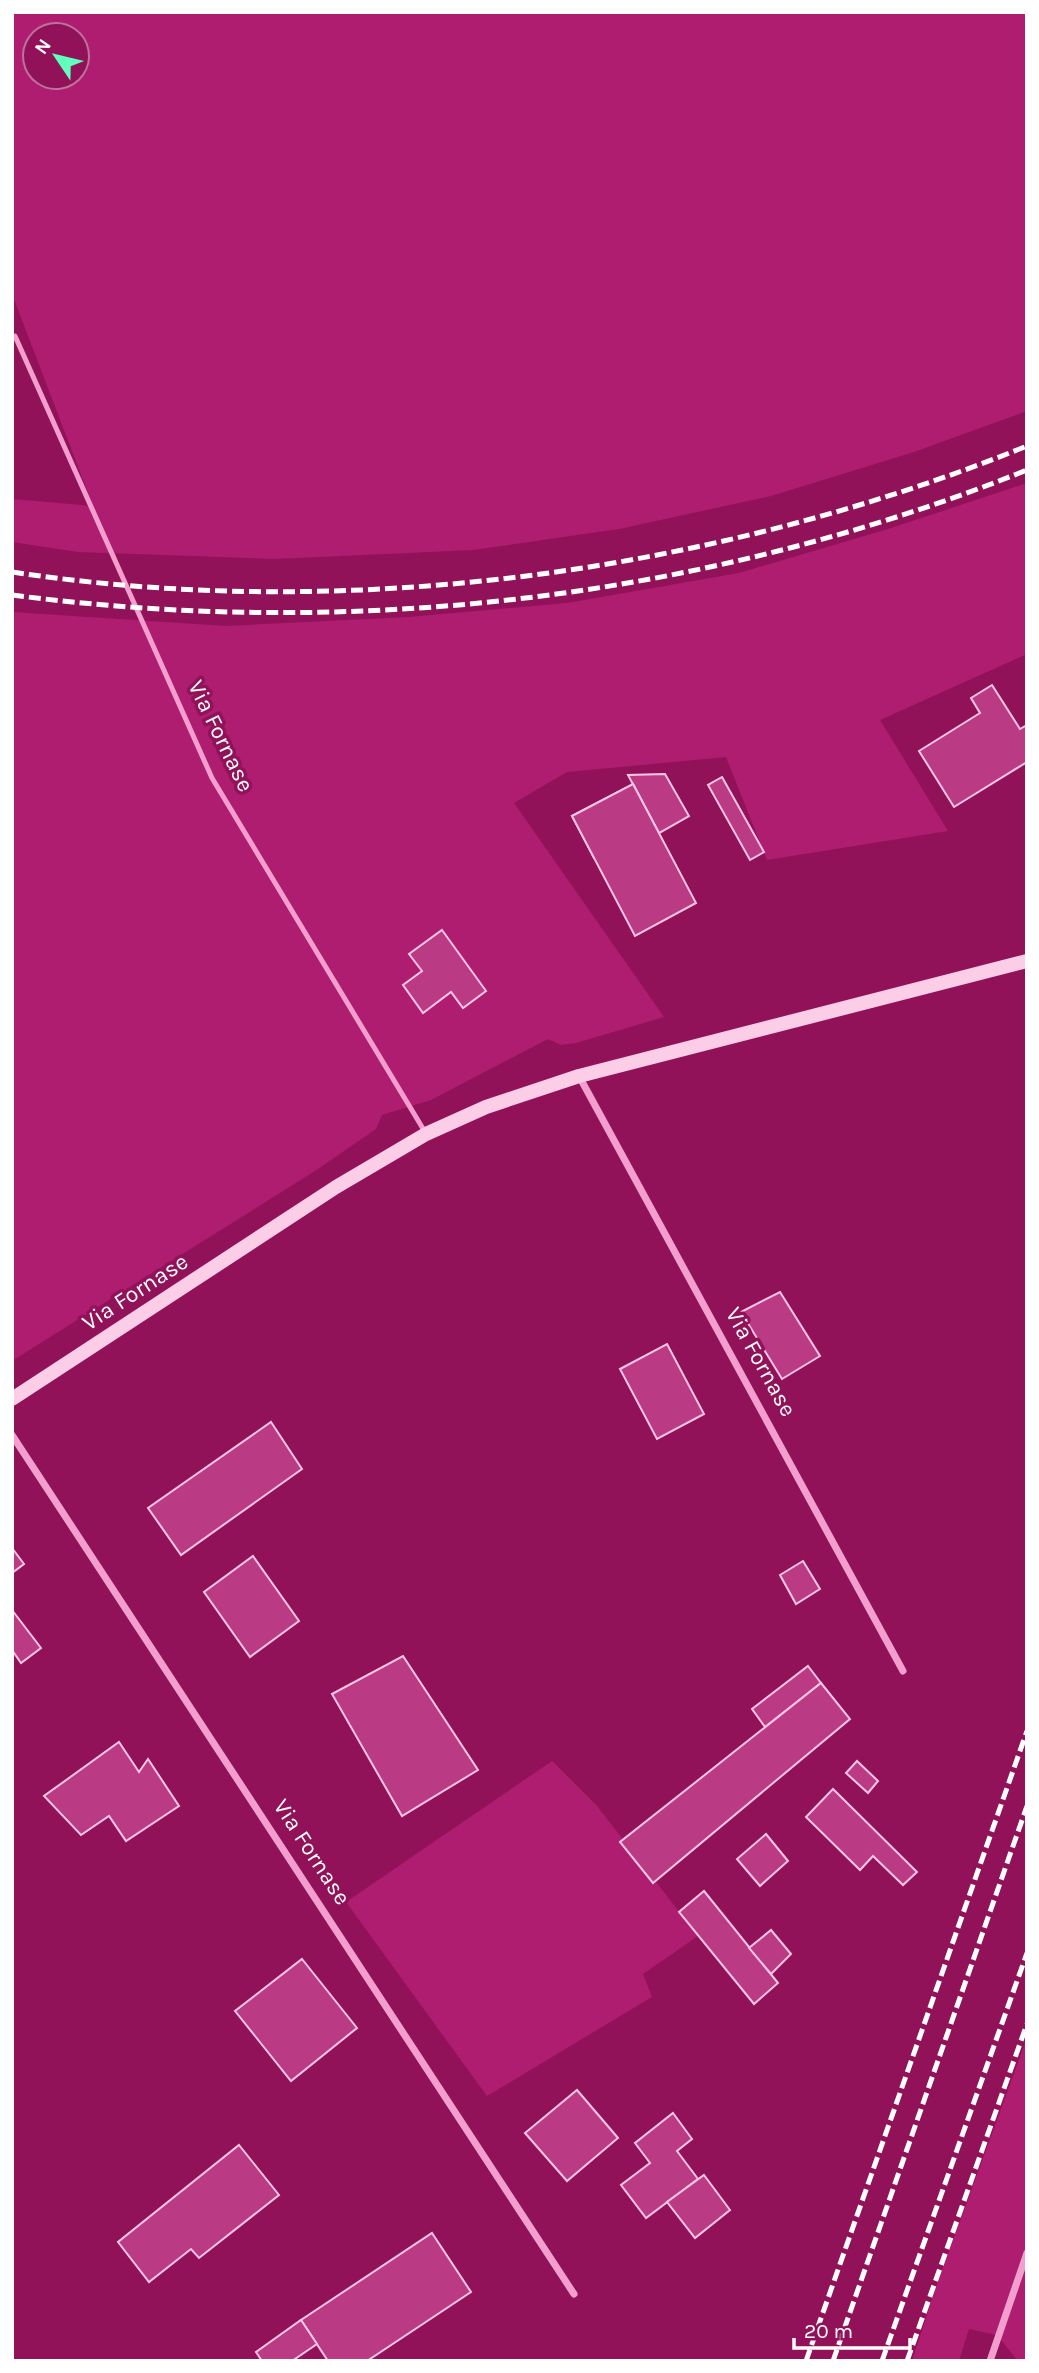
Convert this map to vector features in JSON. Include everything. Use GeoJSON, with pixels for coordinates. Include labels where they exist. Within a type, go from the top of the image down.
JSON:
{"type":"FeatureCollection","features":[{"type":"Feature","properties":{"kind":"street","name":"Via Fornase"},"geometry":{"type":"LineString","coordinates":[[12,1399],[336,1187],[426,1134],[486,1107],[579,1076],[1027,961]]}},
{"type":"Feature","properties":{"kind":"street","name":"Via Fornase"},"geometry":{"type":"LineString","coordinates":[[579,1076],[903,1671]]}},
{"type":"Feature","properties":{"kind":"street","name":"Via Fornase"},"geometry":{"type":"LineString","coordinates":[[12,1435],[574,2294]]}},
{"type":"Feature","properties":{"kind":"street"},"geometry":{"type":"LineString","coordinates":[[990,2361],[1027,2253]]}},
{"type":"Feature","properties":{"kind":"lane","name":"Via Fornase"},"geometry":{"type":"LineString","coordinates":[[15,336],[212,778],[426,1134]]}},
{"type":"Feature","properties":{"kind":"shaded area"},"geometry":{"type":"Polygon","coordinates":[[[12,12],[1027,12],[1027,411],[914,452],[771,496],[619,529],[473,550],[275,559],[78,552],[12,542],[12,499],[93,506],[12,294],[12,12]]]}},
{"type":"Feature","properties":{"kind":"shaded area"},"geometry":{"type":"Polygon","coordinates":[[[1027,483],[1027,654],[880,720],[948,831],[767,860],[726,757],[567,772],[514,803],[664,1017],[576,1043],[561,1045],[548,1039],[431,1100],[382,1115],[376,1129],[318,1169],[15,1359],[12,1355],[12,612],[226,626],[409,617],[567,603],[739,573],[888,529],[1027,483]]]}},
{"type":"Feature","properties":{"kind":"shaded area"},"geometry":{"type":"Polygon","coordinates":[[[552,1761],[597,1806],[698,1936],[643,1974],[652,1997],[487,2096],[346,1902],[552,1761]]]}},
{"type":"Feature","properties":{"kind":"shaded area"},"geometry":{"type":"Polygon","coordinates":[[[1027,2038],[1027,2361],[1018,2361],[997,2335],[969,2329],[959,2361],[912,2361],[936,2287],[1027,2038]]]}},
{"type":"Feature","properties":{"kind":"building"},"geometry":{"type":"Polygon","coordinates":[[[992,685],[1020,729],[1027,725],[1027,762],[954,807],[919,751],[980,713],[971,698],[992,685]]]}},
{"type":"Feature","properties":{"kind":"building"},"geometry":{"type":"Polygon","coordinates":[[[665,774],[689,816],[659,833],[628,775],[665,774]]]}},
{"type":"Feature","properties":{"kind":"building"},"geometry":{"type":"Polygon","coordinates":[[[722,777],[764,852],[750,860],[708,785],[722,777]]]}},
{"type":"Feature","properties":{"kind":"building"},"geometry":{"type":"Polygon","coordinates":[[[633,784],[655,826],[594,858],[572,816],[633,784]]]}},
{"type":"Feature","properties":{"kind":"building"},"geometry":{"type":"Polygon","coordinates":[[[633,784],[696,903],[635,936],[572,816],[633,784]]]}},
{"type":"Feature","properties":{"kind":"building"},"geometry":{"type":"Polygon","coordinates":[[[442,930],[486,991],[463,1008],[451,992],[423,1013],[403,985],[422,971],[409,954],[442,930]]]}},
{"type":"Feature","properties":{"kind":"building"},"geometry":{"type":"Polygon","coordinates":[[[780,1292],[820,1356],[782,1379],[741,1312],[780,1292]]]}},
{"type":"Feature","properties":{"kind":"building"},"geometry":{"type":"Polygon","coordinates":[[[667,1344],[704,1414],[657,1439],[620,1369],[667,1344]]]}},
{"type":"Feature","properties":{"kind":"building"},"geometry":{"type":"Polygon","coordinates":[[[271,1422],[302,1469],[181,1555],[148,1508],[271,1422]]]}},
{"type":"Feature","properties":{"kind":"building"},"geometry":{"type":"Polygon","coordinates":[[[12,1548],[24,1564],[12,1573],[12,1548]]]}},
{"type":"Feature","properties":{"kind":"building"},"geometry":{"type":"Polygon","coordinates":[[[253,1556],[299,1621],[250,1657],[204,1592],[253,1556]]]}},
{"type":"Feature","properties":{"kind":"building"},"geometry":{"type":"Polygon","coordinates":[[[803,1561],[820,1589],[796,1604],[780,1575],[803,1561]]]}},
{"type":"Feature","properties":{"kind":"building"},"geometry":{"type":"Polygon","coordinates":[[[12,1610],[41,1648],[21,1663],[12,1650],[12,1610]]]}},
{"type":"Feature","properties":{"kind":"building"},"geometry":{"type":"Polygon","coordinates":[[[403,1656],[478,1770],[402,1816],[332,1694],[403,1656]]]}},
{"type":"Feature","properties":{"kind":"building"},"geometry":{"type":"Polygon","coordinates":[[[808,1666],[821,1683],[765,1727],[752,1709],[808,1666]]]}},
{"type":"Feature","properties":{"kind":"building"},"geometry":{"type":"Polygon","coordinates":[[[821,1683],[850,1719],[653,1883],[620,1842],[821,1683]]]}},
{"type":"Feature","properties":{"kind":"building"},"geometry":{"type":"Polygon","coordinates":[[[119,1742],[139,1772],[148,1759],[179,1806],[126,1841],[109,1816],[81,1835],[44,1796],[119,1742]]]}},
{"type":"Feature","properties":{"kind":"building"},"geometry":{"type":"Polygon","coordinates":[[[857,1761],[878,1781],[868,1793],[846,1773],[857,1761]]]}},
{"type":"Feature","properties":{"kind":"building"},"geometry":{"type":"Polygon","coordinates":[[[833,1789],[917,1872],[903,1885],[873,1856],[860,1870],[806,1817],[833,1789]]]}},
{"type":"Feature","properties":{"kind":"building"},"geometry":{"type":"Polygon","coordinates":[[[766,1834],[788,1861],[760,1886],[737,1859],[766,1834]]]}},
{"type":"Feature","properties":{"kind":"building"},"geometry":{"type":"Polygon","coordinates":[[[704,1891],[778,1983],[754,2004],[679,1912],[704,1891]]]}},
{"type":"Feature","properties":{"kind":"building"},"geometry":{"type":"Polygon","coordinates":[[[771,1930],[791,1954],[771,1974],[749,1948],[771,1930]]]}},
{"type":"Feature","properties":{"kind":"building"},"geometry":{"type":"Polygon","coordinates":[[[302,1959],[357,2028],[291,2081],[235,2011],[302,1959]]]}},
{"type":"Feature","properties":{"kind":"building"},"geometry":{"type":"Polygon","coordinates":[[[577,2090],[618,2138],[567,2181],[525,2133],[577,2090]]]}},
{"type":"Feature","properties":{"kind":"building"},"geometry":{"type":"Polygon","coordinates":[[[673,2113],[692,2139],[677,2151],[698,2179],[646,2218],[621,2185],[650,2163],[635,2143],[673,2113]]]}},
{"type":"Feature","properties":{"kind":"building"},"geometry":{"type":"Polygon","coordinates":[[[239,2145],[279,2195],[199,2258],[191,2249],[149,2282],[118,2242],[239,2145]]]}},
{"type":"Feature","properties":{"kind":"building"},"geometry":{"type":"Polygon","coordinates":[[[704,2175],[730,2210],[695,2238],[667,2202],[704,2175]]]}},
{"type":"Feature","properties":{"kind":"building"},"geometry":{"type":"Polygon","coordinates":[[[432,2233],[471,2292],[367,2361],[328,2361],[301,2320],[432,2233]]]}},
{"type":"Feature","properties":{"kind":"building"},"geometry":{"type":"Polygon","coordinates":[[[301,2320],[317,2344],[292,2361],[262,2361],[256,2352],[301,2320]]]}},
{"type":"Feature","properties":{"kind":"railway"},"geometry":{"type":"LineString","coordinates":[[12,572],[139,586],[268,592],[398,588],[528,576],[656,555],[783,526],[907,490],[1027,446]]}},
{"type":"Feature","properties":{"kind":"railway"},"geometry":{"type":"LineString","coordinates":[[12,595],[141,608],[270,613],[399,609],[528,598],[655,578],[781,550],[905,514],[1027,470]]}},
{"type":"Feature","properties":{"kind":"railway"},"geometry":{"type":"LineString","coordinates":[[806,2361],[1027,1731]]}},
{"type":"Feature","properties":{"kind":"railway"},"geometry":{"type":"LineString","coordinates":[[833,2361],[1027,1806]]}},
{"type":"Feature","properties":{"kind":"railway"},"geometry":{"type":"LineString","coordinates":[[882,2361],[1027,1953]]}},
{"type":"Feature","properties":{"kind":"railway"},"geometry":{"type":"LineString","coordinates":[[907,2361],[1027,2024]]}}]}
